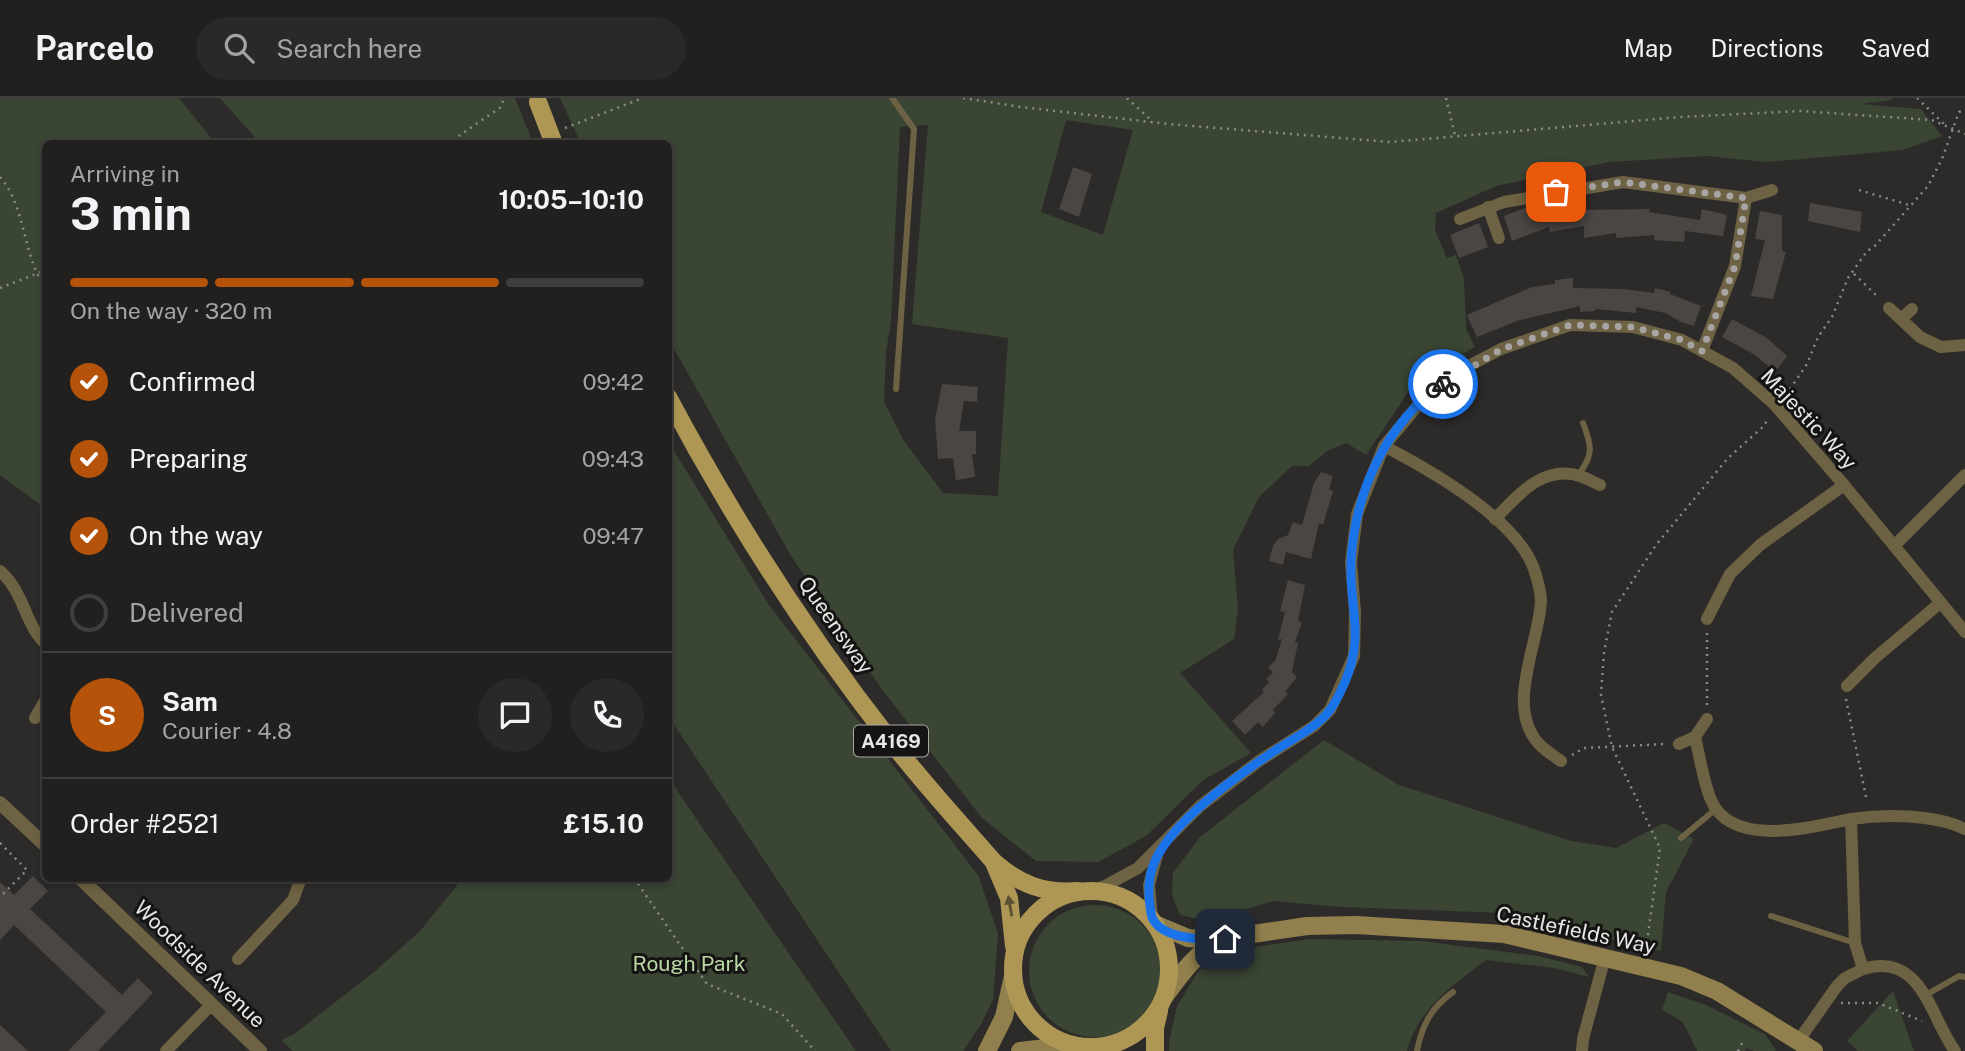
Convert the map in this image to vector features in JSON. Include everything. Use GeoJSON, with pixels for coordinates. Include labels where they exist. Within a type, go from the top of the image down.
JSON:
{"type":"FeatureCollection","features":[{"type":"Feature","properties":{"kind":"main road"},"geometry":{"type":"LineString","coordinates":[[538,100],[550,138]]}},
{"type":"Feature","properties":{"kind":"main road","name":"Queensway"},"geometry":{"type":"LineString","coordinates":[[672,404],[745,531],[798,613],[894,744],[993,862],[1009,898],[1014,954]]}},
{"type":"Feature","properties":{"kind":"main road","name":"Queensway"},"geometry":{"type":"LineString","coordinates":[[993,862],[1014,878],[1035,888],[1061,893],[1085,890]]}},
{"type":"Feature","properties":{"kind":"main road"},"geometry":{"type":"LineString","coordinates":[[987,1051],[1004,1017],[1013,976],[1014,954],[1022,931],[1036,912],[1056,898],[1085,890],[1115,894],[1135,904],[1154,923],[1167,948],[1169,972],[1155,1028],[1155,1051]]}},
{"type":"Feature","properties":{"kind":"main road","name":"Castlefields Way"},"geometry":{"type":"LineString","coordinates":[[1154,923],[1188,938],[1225,939],[1265,930],[1368,925],[1504,934],[1681,976],[1717,991],[1814,1051]]}},
{"type":"Feature","properties":{"kind":"main road","name":"Castlefields Way"},"geometry":{"type":"LineString","coordinates":[[1163,1000],[1196,957],[1225,939]]}},
{"type":"Feature","properties":{"kind":"main road"},"geometry":{"type":"LineString","coordinates":[[1013,976],[1019,1000],[1032,1020],[1051,1036],[1085,1048]]}},
{"type":"Feature","properties":{"kind":"main road"},"geometry":{"type":"LineString","coordinates":[[1020,1051],[1110,1045],[1131,1037],[1148,1023],[1163,1000]]}},
{"type":"Feature","properties":{"kind":"street"},"geometry":{"type":"LineString","coordinates":[[1460,219],[1488,207],[1534,195],[1623,182],[1746,198],[1772,190]]}},
{"type":"Feature","properties":{"kind":"street"},"geometry":{"type":"LineString","coordinates":[[1702,351],[1735,266],[1746,198]]}},
{"type":"Feature","properties":{"kind":"street"},"geometry":{"type":"LineString","coordinates":[[1488,207],[1499,238]]}},
{"type":"Feature","properties":{"kind":"street"},"geometry":{"type":"LineString","coordinates":[[1889,308],[1920,337],[1941,347],[1965,345]]}},
{"type":"Feature","properties":{"kind":"street"},"geometry":{"type":"LineString","coordinates":[[1901,318],[1912,309]]}},
{"type":"Feature","properties":{"kind":"street","name":"Majestic Way"},"geometry":{"type":"LineString","coordinates":[[1085,890],[1129,874],[1147,861],[1200,806],[1259,761],[1314,726],[1330,710],[1354,656],[1355,612],[1351,562],[1356,526],[1367,485],[1384,446],[1425,397],[1465,369],[1502,349],[1570,325],[1633,327],[1682,340],[1733,368],[1774,404],[1965,632]]}},
{"type":"Feature","properties":{"kind":"street"},"geometry":{"type":"LineString","coordinates":[[1384,446],[1430,471],[1495,519],[1518,540],[1534,568],[1541,598],[1536,635],[1524,683],[1524,701],[1529,729],[1539,745],[1561,761]]}},
{"type":"Feature","properties":{"kind":"street"},"geometry":{"type":"LineString","coordinates":[[1495,519],[1525,487],[1551,475],[1578,475],[1600,485]]}},
{"type":"Feature","properties":{"kind":"street"},"geometry":{"type":"LineString","coordinates":[[1894,546],[1965,475]]}},
{"type":"Feature","properties":{"kind":"street"},"geometry":{"type":"LineString","coordinates":[[1707,618],[1730,574],[1760,545],[1844,485]]}},
{"type":"Feature","properties":{"kind":"street"},"geometry":{"type":"LineString","coordinates":[[0,571],[17,590],[37,636],[42,641]]}},
{"type":"Feature","properties":{"kind":"street"},"geometry":{"type":"LineString","coordinates":[[1847,686],[1875,658],[1940,603]]}},
{"type":"Feature","properties":{"kind":"street"},"geometry":{"type":"LineString","coordinates":[[35,719],[42,706]]}},
{"type":"Feature","properties":{"kind":"street"},"geometry":{"type":"LineString","coordinates":[[1679,744],[1695,737],[1707,719]]}},
{"type":"Feature","properties":{"kind":"street"},"geometry":{"type":"LineString","coordinates":[[1695,737],[1716,809],[1749,830],[1765,832],[1870,816],[1914,817],[1965,829]]}},
{"type":"Feature","properties":{"kind":"street"},"geometry":{"type":"LineString","coordinates":[[0,803],[42,842]]}},
{"type":"Feature","properties":{"kind":"street"},"geometry":{"type":"LineString","coordinates":[[1851,819],[1855,943],[1863,969]]}},
{"type":"Feature","properties":{"kind":"street","name":"Majestic Way"},"geometry":{"type":"LineString","coordinates":[[1154,923],[1149,902],[1150,874],[1165,843]]}},
{"type":"Feature","properties":{"kind":"street","name":"Woodside Avenue"},"geometry":{"type":"LineString","coordinates":[[90,882],[260,1051]]}},
{"type":"Feature","properties":{"kind":"street"},"geometry":{"type":"LineString","coordinates":[[238,959],[293,900],[300,882]]}},
{"type":"Feature","properties":{"kind":"street"},"geometry":{"type":"LineString","coordinates":[[1582,1051],[1583,1038],[1605,957]]}},
{"type":"Feature","properties":{"kind":"street"},"geometry":{"type":"LineString","coordinates":[[1799,1040],[1845,978],[1872,967],[1896,969],[1917,981],[1927,995],[1939,1025],[1955,1051]]}},
{"type":"Feature","properties":{"kind":"street"},"geometry":{"type":"LineString","coordinates":[[166,1051],[212,1004]]}},
{"type":"Feature","properties":{"kind":"lane"},"geometry":{"type":"LineString","coordinates":[[892,98],[914,129],[896,389]]}},
{"type":"Feature","properties":{"kind":"lane"},"geometry":{"type":"LineString","coordinates":[[1578,475],[1588,461],[1590,443],[1583,424]]}},
{"type":"Feature","properties":{"kind":"lane"},"geometry":{"type":"LineString","coordinates":[[1681,838],[1716,809]]}},
{"type":"Feature","properties":{"kind":"lane"},"geometry":{"type":"LineString","coordinates":[[1770,916],[1855,943]]}},
{"type":"Feature","properties":{"kind":"lane"},"geometry":{"type":"LineString","coordinates":[[1927,995],[1959,976],[1965,977]]}},
{"type":"Feature","properties":{"kind":"lane"},"geometry":{"type":"LineString","coordinates":[[1417,1051],[1421,1029],[1430,1014],[1438,1003],[1453,992]]}},
{"type":"Feature","properties":{"kind":"path"},"geometry":{"type":"LineString","coordinates":[[453,140],[500,107],[504,98]]}},
{"type":"Feature","properties":{"kind":"path"},"geometry":{"type":"LineString","coordinates":[[550,138],[643,98]]}},
{"type":"Feature","properties":{"kind":"path"},"geometry":{"type":"LineString","coordinates":[[963,98],[1153,123],[1390,142],[1680,117],[1800,111],[1932,120],[1965,134]]}},
{"type":"Feature","properties":{"kind":"path"},"geometry":{"type":"LineString","coordinates":[[1127,98],[1153,123]]}},
{"type":"Feature","properties":{"kind":"path"},"geometry":{"type":"LineString","coordinates":[[1446,98],[1455,136]]}},
{"type":"Feature","properties":{"kind":"path"},"geometry":{"type":"LineString","coordinates":[[1917,98],[1947,126]]}},
{"type":"Feature","properties":{"kind":"path"},"geometry":{"type":"LineString","coordinates":[[1646,949],[1660,848],[1612,747],[1601,695],[1604,652],[1612,612],[1656,545],[1728,458],[1765,425],[1774,404],[1789,392],[1807,363],[1818,337],[1832,317],[1842,290],[1867,251],[1874,247],[1928,186],[1955,129],[1959,112],[1965,110]]}},
{"type":"Feature","properties":{"kind":"path"},"geometry":{"type":"LineString","coordinates":[[0,177],[19,212],[35,274],[42,284]]}},
{"type":"Feature","properties":{"kind":"path"},"geometry":{"type":"LineString","coordinates":[[1859,190],[1910,206]]}},
{"type":"Feature","properties":{"kind":"path"},"geometry":{"type":"LineString","coordinates":[[0,288],[42,271]]}},
{"type":"Feature","properties":{"kind":"path"},"geometry":{"type":"LineString","coordinates":[[1853,273],[1889,308]]}},
{"type":"Feature","properties":{"kind":"path"},"geometry":{"type":"LineString","coordinates":[[1707,618],[1707,719]]}},
{"type":"Feature","properties":{"kind":"path"},"geometry":{"type":"LineString","coordinates":[[1847,686],[1846,704],[1870,816]]}},
{"type":"Feature","properties":{"kind":"path"},"geometry":{"type":"LineString","coordinates":[[1561,761],[1584,748],[1679,744]]}},
{"type":"Feature","properties":{"kind":"path"},"geometry":{"type":"LineString","coordinates":[[0,843],[27,870],[0,897]]}},
{"type":"Feature","properties":{"kind":"path"},"geometry":{"type":"LineString","coordinates":[[637,882],[707,984],[782,1014],[815,1051]]}},
{"type":"Feature","properties":{"kind":"path"},"geometry":{"type":"LineString","coordinates":[[1838,1003],[1878,1003],[1934,1026],[1939,1025]]}},
{"type":"Feature","properties":{"kind":"path"},"geometry":{"type":"LineString","coordinates":[[1738,1051],[1742,1043]]}},
{"type":"Feature","properties":{"kind":"green space"},"geometry":{"type":"Polygon","coordinates":[[[0,98],[179,98],[213,140],[42,140],[42,506],[0,475],[0,98]]]}},
{"type":"Feature","properties":{"kind":"green space"},"geometry":{"type":"Polygon","coordinates":[[[220,98],[515,98],[532,140],[257,140],[220,98]]]}},
{"type":"Feature","properties":{"kind":"green space"},"geometry":{"type":"Polygon","coordinates":[[[560,98],[1890,98],[1893,100],[1861,104],[1921,109],[1942,136],[1903,150],[1765,162],[1707,156],[1609,162],[1496,186],[1436,213],[1435,230],[1447,258],[1456,255],[1464,279],[1466,329],[1475,347],[1417,379],[1366,455],[1346,443],[1327,451],[1309,466],[1292,466],[1259,497],[1233,550],[1238,609],[1234,639],[1180,673],[1251,753],[1203,780],[1146,836],[1098,862],[1036,861],[982,818],[881,688],[791,556],[672,345],[672,140],[580,140],[560,98]],[[1066,120],[1041,212],[1103,235],[1133,130],[1066,120]],[[928,125],[900,127],[891,321],[886,352],[884,402],[904,441],[943,493],[998,496],[1008,338],[912,324],[928,125]]]}},
{"type":"Feature","properties":{"kind":"green space"},"geometry":{"type":"Polygon","coordinates":[[[672,447],[769,605],[978,875],[998,933],[993,1000],[963,1051],[891,1051],[672,722],[672,447]]]}},
{"type":"Feature","properties":{"kind":"green space"},"geometry":{"type":"Polygon","coordinates":[[[1324,740],[1399,785],[1571,841],[1616,848],[1664,823],[1694,839],[1666,892],[1661,951],[1504,913],[1341,907],[1274,901],[1206,921],[1180,915],[1172,895],[1173,873],[1200,837],[1324,740]]]}},
{"type":"Feature","properties":{"kind":"green space","name":"Rough Park"},"geometry":{"type":"Polygon","coordinates":[[[672,783],[856,1051],[293,1051],[281,1040],[293,1035],[374,972],[420,931],[460,882],[672,882],[672,783]]]}},
{"type":"Feature","properties":{"kind":"green space"},"geometry":{"type":"Polygon","coordinates":[[[1095,905],[1120,910],[1142,924],[1156,946],[1161,971],[1156,996],[1142,1018],[1120,1032],[1095,1037],[1070,1032],[1048,1018],[1034,996],[1029,971],[1034,946],[1048,924],[1070,910],[1095,905]]]}},
{"type":"Feature","properties":{"kind":"green space"},"geometry":{"type":"Polygon","coordinates":[[[1310,939],[1421,941],[1538,956],[1582,967],[1589,977],[1555,968],[1486,960],[1449,989],[1428,1010],[1412,1036],[1407,1051],[1169,1051],[1177,1006],[1199,970],[1235,950],[1310,939]]]}},
{"type":"Feature","properties":{"kind":"green space"},"geometry":{"type":"Polygon","coordinates":[[[1893,991],[1914,1051],[1858,1051],[1847,1041],[1893,991]]]}},
{"type":"Feature","properties":{"kind":"green space"},"geometry":{"type":"Polygon","coordinates":[[[1668,992],[1706,1005],[1766,1035],[1776,1051],[1754,1051],[1747,1048],[1745,1051],[1697,1051],[1683,1022],[1662,1010],[1668,992]]]}},
{"type":"Feature","properties":{"kind":"building"},"geometry":{"type":"Polygon","coordinates":[[[1073,167],[1092,174],[1079,217],[1059,209],[1073,167]]]}},
{"type":"Feature","properties":{"kind":"building"},"geometry":{"type":"Polygon","coordinates":[[[1576,200],[1577,210],[1650,209],[1649,212],[1700,220],[1702,209],[1727,215],[1723,236],[1685,231],[1684,242],[1654,240],[1654,235],[1616,238],[1616,233],[1584,238],[1584,226],[1550,232],[1549,227],[1512,241],[1504,216],[1530,206],[1576,200]]]}},
{"type":"Feature","properties":{"kind":"building"},"geometry":{"type":"Polygon","coordinates":[[[1810,203],[1862,212],[1860,232],[1808,221],[1810,203]]]}},
{"type":"Feature","properties":{"kind":"building"},"geometry":{"type":"Polygon","coordinates":[[[1760,211],[1782,215],[1782,251],[1786,252],[1773,299],[1751,296],[1765,240],[1755,239],[1760,211]]]}},
{"type":"Feature","properties":{"kind":"building"},"geometry":{"type":"Polygon","coordinates":[[[1479,223],[1488,247],[1459,258],[1450,235],[1479,223]]]}},
{"type":"Feature","properties":{"kind":"building"},"geometry":{"type":"Polygon","coordinates":[[[1573,278],[1573,288],[1654,293],[1655,288],[1701,306],[1694,326],[1665,313],[1636,307],[1636,313],[1595,309],[1580,312],[1580,306],[1517,321],[1477,337],[1467,315],[1532,287],[1573,278]]]}},
{"type":"Feature","properties":{"kind":"building"},"geometry":{"type":"Polygon","coordinates":[[[1732,319],[1767,338],[1787,356],[1775,372],[1755,355],[1722,337],[1732,319]]]}},
{"type":"Feature","properties":{"kind":"building"},"geometry":{"type":"Polygon","coordinates":[[[942,384],[978,387],[977,402],[964,401],[959,431],[976,431],[976,454],[972,454],[975,477],[956,480],[953,458],[938,459],[935,419],[942,384]]]}},
{"type":"Feature","properties":{"kind":"building"},"geometry":{"type":"Polygon","coordinates":[[[1321,472],[1333,476],[1329,489],[1333,491],[1323,525],[1319,523],[1311,559],[1286,552],[1283,565],[1269,561],[1273,546],[1278,539],[1288,535],[1293,522],[1302,525],[1314,483],[1321,472]]]}},
{"type":"Feature","properties":{"kind":"building"},"geometry":{"type":"Polygon","coordinates":[[[1288,580],[1305,585],[1298,621],[1302,622],[1295,642],[1298,643],[1292,672],[1297,677],[1285,692],[1288,694],[1273,710],[1275,713],[1263,727],[1258,722],[1245,735],[1232,721],[1264,692],[1262,690],[1269,682],[1266,679],[1273,673],[1268,667],[1275,661],[1282,639],[1278,640],[1285,612],[1280,611],[1288,580]]]}},
{"type":"Feature","properties":{"kind":"building"},"geometry":{"type":"Polygon","coordinates":[[[33,876],[48,891],[30,909],[122,995],[138,978],[153,993],[98,1051],[68,1051],[106,1012],[14,925],[0,940],[0,882],[14,895],[33,876]]]}},
{"type":"Feature","properties":{"kind":"building"},"geometry":{"type":"Polygon","coordinates":[[[0,1025],[28,1051],[0,1051],[0,1025]]]}},
{"type":"Feature","properties":{"kind":"way so far"},"geometry":{"type":"LineString","coordinates":[[1443,384],[1502,349],[1570,325],[1633,327],[1682,340],[1702,351],[1735,266],[1746,198],[1623,182],[1556,192]]}},
{"type":"Feature","properties":{"kind":"route"},"geometry":{"type":"LineString","coordinates":[[1225,939],[1188,938],[1157,926],[1152,919],[1149,902],[1153,864],[1165,843],[1200,806],[1259,761],[1314,726],[1330,710],[1344,683],[1356,648],[1351,562],[1357,514],[1367,485],[1384,446],[1425,397],[1443,384]]}}]}
